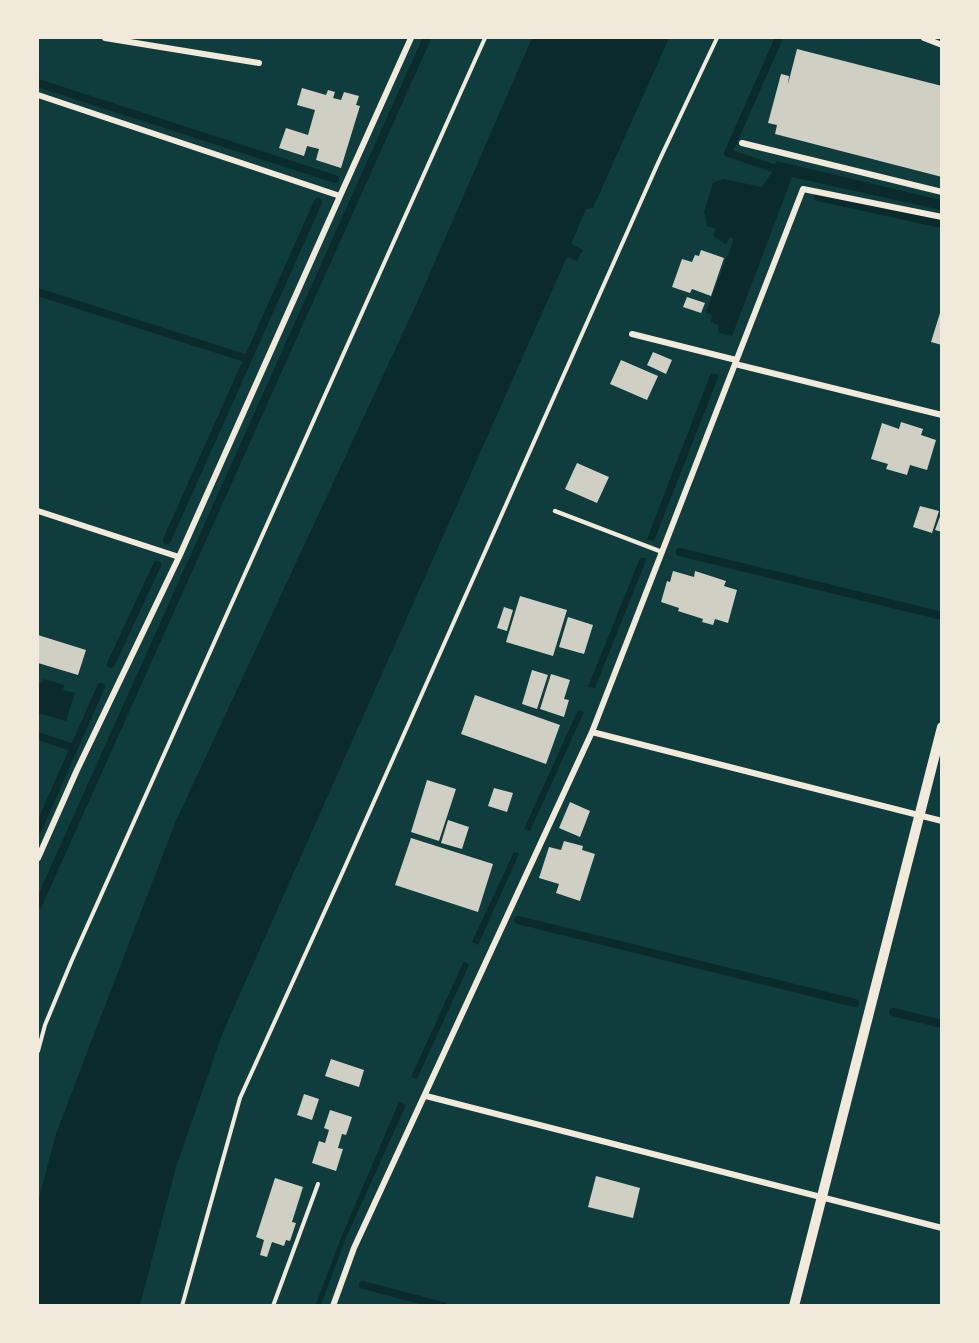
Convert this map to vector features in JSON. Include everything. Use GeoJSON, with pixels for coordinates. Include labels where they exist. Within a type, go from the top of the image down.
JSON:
{"type":"FeatureCollection","features":[{"type":"Feature","properties":{"kind":"street"},"geometry":{"type":"LineString","coordinates":[[105,38],[259,63]]}},
{"type":"Feature","properties":{"kind":"street"},"geometry":{"type":"LineString","coordinates":[[38,858],[77,770],[179,556],[411,38]]}},
{"type":"Feature","properties":{"kind":"street"},"geometry":{"type":"LineString","coordinates":[[924,38],[942,45]]}},
{"type":"Feature","properties":{"kind":"street"},"geometry":{"type":"LineString","coordinates":[[38,95],[340,196]]}},
{"type":"Feature","properties":{"kind":"street"},"geometry":{"type":"LineString","coordinates":[[742,143],[942,192]]}},
{"type":"Feature","properties":{"kind":"street"},"geometry":{"type":"LineString","coordinates":[[333,1305],[354,1248],[592,732],[803,189],[942,217]]}},
{"type":"Feature","properties":{"kind":"street"},"geometry":{"type":"LineString","coordinates":[[632,334],[942,415]]}},
{"type":"Feature","properties":{"kind":"street"},"geometry":{"type":"LineString","coordinates":[[38,511],[179,556]]}},
{"type":"Feature","properties":{"kind":"street"},"geometry":{"type":"LineString","coordinates":[[794,1305],[942,727]]}},
{"type":"Feature","properties":{"kind":"street"},"geometry":{"type":"LineString","coordinates":[[592,732],[942,821]]}},
{"type":"Feature","properties":{"kind":"street"},"geometry":{"type":"LineString","coordinates":[[426,1096],[942,1228]]}},
{"type":"Feature","properties":{"kind":"lane"},"geometry":{"type":"LineString","coordinates":[[555,511],[662,552]]}},
{"type":"Feature","properties":{"kind":"path"},"geometry":{"type":"LineString","coordinates":[[38,1051],[45,1026],[77,949],[485,38]]}},
{"type":"Feature","properties":{"kind":"path"},"geometry":{"type":"LineString","coordinates":[[183,1305],[240,1098],[653,174],[717,38]]}},
{"type":"Feature","properties":{"kind":"path"},"geometry":{"type":"LineString","coordinates":[[273,1305],[318,1184]]}},
{"type":"Feature","properties":{"kind":"water"},"geometry":{"type":"Polygon","coordinates":[[[532,38],[669,38],[593,208],[586,209],[571,244],[583,250],[578,261],[567,257],[223,1032],[176,1167],[140,1305],[38,1305],[38,1201],[57,1131],[175,823],[420,296],[532,38]]]}},
{"type":"Feature","properties":{"kind":"water"},"geometry":{"type":"Polygon","coordinates":[[[776,161],[941,200],[941,210],[792,177],[732,336],[719,333],[718,325],[711,322],[712,315],[706,312],[734,239],[730,237],[726,244],[713,236],[716,229],[707,226],[704,212],[713,183],[723,179],[762,187],[773,171],[776,161]]]}},
{"type":"Feature","properties":{"kind":"water"},"geometry":{"type":"Polygon","coordinates":[[[711,373],[719,375],[654,541],[647,539],[711,373]]]}},
{"type":"Feature","properties":{"kind":"water"},"geometry":{"type":"Polygon","coordinates":[[[640,558],[647,558],[595,688],[588,687],[640,558]]]}},
{"type":"Feature","properties":{"kind":"water"},"geometry":{"type":"Polygon","coordinates":[[[44,679],[64,685],[63,690],[75,693],[66,721],[38,713],[38,682],[42,683],[44,679]]]}},
{"type":"Feature","properties":{"kind":"water"},"geometry":{"type":"Polygon","coordinates":[[[578,710],[584,712],[530,831],[524,829],[578,710]]]}},
{"type":"Feature","properties":{"kind":"water"},"geometry":{"type":"Polygon","coordinates":[[[514,852],[519,854],[478,945],[472,942],[514,852]]]}},
{"type":"Feature","properties":{"kind":"water"},"geometry":{"type":"Polygon","coordinates":[[[464,961],[469,965],[417,1079],[411,1077],[464,961]]]}},
{"type":"Feature","properties":{"kind":"water"},"geometry":{"type":"Polygon","coordinates":[[[399,1102],[406,1105],[345,1240],[321,1305],[318,1305],[316,1304],[341,1238],[399,1102]]]}},
{"type":"Feature","properties":{"kind":"building"},"geometry":{"type":"Polygon","coordinates":[[[797,49],[942,86],[942,177],[775,134],[777,125],[768,123],[781,74],[789,76],[788,84],[797,49]]]}},
{"type":"Feature","properties":{"kind":"building"},"geometry":{"type":"Polygon","coordinates":[[[302,88],[326,95],[328,90],[335,92],[333,98],[341,100],[344,92],[359,96],[356,105],[360,106],[341,168],[316,160],[319,149],[307,146],[304,156],[279,148],[286,128],[308,135],[315,110],[297,105],[302,88]]]}},
{"type":"Feature","properties":{"kind":"building"},"geometry":{"type":"Polygon","coordinates":[[[701,250],[724,258],[711,296],[692,289],[690,293],[672,287],[682,259],[692,262],[695,255],[699,256],[701,250]]]}},
{"type":"Feature","properties":{"kind":"building"},"geometry":{"type":"Polygon","coordinates":[[[687,297],[705,303],[701,313],[683,307],[687,297]]]}},
{"type":"Feature","properties":{"kind":"building"},"geometry":{"type":"Polygon","coordinates":[[[940,313],[942,313],[942,345],[931,342],[940,313]]]}},
{"type":"Feature","properties":{"kind":"building"},"geometry":{"type":"Polygon","coordinates":[[[653,352],[672,360],[666,374],[647,365],[653,352]]]}},
{"type":"Feature","properties":{"kind":"building"},"geometry":{"type":"Polygon","coordinates":[[[621,360],[658,376],[647,400],[610,384],[621,360]]]}},
{"type":"Feature","properties":{"kind":"building"},"geometry":{"type":"Polygon","coordinates":[[[901,422],[923,429],[921,435],[936,440],[927,470],[910,465],[907,475],[886,469],[888,464],[871,459],[882,423],[899,429],[901,422]]]}},
{"type":"Feature","properties":{"kind":"building"},"geometry":{"type":"Polygon","coordinates":[[[577,463],[609,477],[597,503],[565,489],[577,463]]]}},
{"type":"Feature","properties":{"kind":"building"},"geometry":{"type":"Polygon","coordinates":[[[920,506],[939,511],[932,533],[913,527],[920,506]]]}},
{"type":"Feature","properties":{"kind":"building"},"geometry":{"type":"Polygon","coordinates":[[[942,511],[942,532],[935,530],[942,511]]]}},
{"type":"Feature","properties":{"kind":"building"},"geometry":{"type":"Polygon","coordinates":[[[673,571],[694,577],[695,571],[726,581],[724,586],[737,590],[728,623],[715,619],[713,625],[702,622],[703,619],[678,611],[679,608],[661,602],[667,581],[670,582],[673,571]]]}},
{"type":"Feature","properties":{"kind":"building"},"geometry":{"type":"Polygon","coordinates":[[[520,596],[567,610],[553,656],[506,642],[520,596]]]}},
{"type":"Feature","properties":{"kind":"building"},"geometry":{"type":"Polygon","coordinates":[[[504,607],[513,610],[507,631],[497,628],[504,607]]]}},
{"type":"Feature","properties":{"kind":"building"},"geometry":{"type":"Polygon","coordinates":[[[568,617],[593,625],[584,654],[559,647],[568,617]]]}},
{"type":"Feature","properties":{"kind":"building"},"geometry":{"type":"Polygon","coordinates":[[[38,635],[86,650],[78,675],[38,663],[38,635]]]}},
{"type":"Feature","properties":{"kind":"building"},"geometry":{"type":"Polygon","coordinates":[[[532,670],[548,675],[537,709],[522,704],[532,670]]]}},
{"type":"Feature","properties":{"kind":"building"},"geometry":{"type":"Polygon","coordinates":[[[551,674],[570,680],[564,699],[569,700],[564,717],[540,709],[551,674]]]}},
{"type":"Feature","properties":{"kind":"building"},"geometry":{"type":"Polygon","coordinates":[[[475,695],[560,725],[546,764],[461,734],[475,695]]]}},
{"type":"Feature","properties":{"kind":"building"},"geometry":{"type":"Polygon","coordinates":[[[427,780],[456,789],[439,841],[411,832],[427,780]]]}},
{"type":"Feature","properties":{"kind":"building"},"geometry":{"type":"Polygon","coordinates":[[[494,788],[513,793],[507,812],[488,806],[494,788]]]}},
{"type":"Feature","properties":{"kind":"building"},"geometry":{"type":"Polygon","coordinates":[[[570,802],[590,811],[580,837],[559,828],[570,802]]]}},
{"type":"Feature","properties":{"kind":"building"},"geometry":{"type":"Polygon","coordinates":[[[448,820],[469,827],[462,849],[441,843],[448,820]]]}},
{"type":"Feature","properties":{"kind":"building"},"geometry":{"type":"Polygon","coordinates":[[[411,838],[493,864],[478,912],[395,885],[411,838]]]}},
{"type":"Feature","properties":{"kind":"building"},"geometry":{"type":"Polygon","coordinates":[[[564,841],[583,846],[582,850],[595,854],[580,901],[556,893],[559,884],[539,878],[549,847],[561,850],[564,841]]]}},
{"type":"Feature","properties":{"kind":"building"},"geometry":{"type":"Polygon","coordinates":[[[331,1059],[364,1070],[359,1087],[325,1076],[331,1059]]]}},
{"type":"Feature","properties":{"kind":"building"},"geometry":{"type":"Polygon","coordinates":[[[304,1094],[319,1099],[312,1120],[297,1115],[304,1094]]]}},
{"type":"Feature","properties":{"kind":"building"},"geometry":{"type":"Polygon","coordinates":[[[330,1110],[352,1117],[346,1135],[342,1134],[338,1148],[343,1149],[336,1171],[312,1163],[319,1141],[325,1143],[329,1130],[324,1128],[330,1110]]]}},
{"type":"Feature","properties":{"kind":"building"},"geometry":{"type":"Polygon","coordinates":[[[596,1176],[640,1188],[633,1218],[588,1207],[596,1176]]]}},
{"type":"Feature","properties":{"kind":"building"},"geometry":{"type":"Polygon","coordinates":[[[275,1178],[303,1187],[292,1222],[296,1223],[290,1241],[286,1240],[284,1246],[272,1242],[267,1257],[260,1255],[264,1240],[256,1237],[275,1178]]]}},
{"type":"Feature","properties":{"kind":"waterway"},"geometry":{"type":"LineString","coordinates":[[38,905],[427,38]]}},
{"type":"Feature","properties":{"kind":"waterway"},"geometry":{"type":"LineString","coordinates":[[779,38],[728,153],[782,171]]}},
{"type":"Feature","properties":{"kind":"waterway"},"geometry":{"type":"LineString","coordinates":[[38,83],[335,179]]}},
{"type":"Feature","properties":{"kind":"waterway"},"geometry":{"type":"LineString","coordinates":[[818,197],[942,224]]}},
{"type":"Feature","properties":{"kind":"waterway"},"geometry":{"type":"LineString","coordinates":[[167,540],[318,202]]}},
{"type":"Feature","properties":{"kind":"waterway"},"geometry":{"type":"LineString","coordinates":[[38,292],[248,359]]}},
{"type":"Feature","properties":{"kind":"waterway"},"geometry":{"type":"LineString","coordinates":[[680,552],[942,616]]}},
{"type":"Feature","properties":{"kind":"waterway"},"geometry":{"type":"LineString","coordinates":[[111,664],[157,565]]}},
{"type":"Feature","properties":{"kind":"waterway"},"geometry":{"type":"LineString","coordinates":[[38,829],[101,687]]}},
{"type":"Feature","properties":{"kind":"waterway"},"geometry":{"type":"LineString","coordinates":[[38,736],[74,748]]}},
{"type":"Feature","properties":{"kind":"waterway"},"geometry":{"type":"LineString","coordinates":[[518,920],[855,1003]]}},
{"type":"Feature","properties":{"kind":"waterway"},"geometry":{"type":"LineString","coordinates":[[893,1012],[942,1024]]}},
{"type":"Feature","properties":{"kind":"waterway"},"geometry":{"type":"LineString","coordinates":[[363,1285],[443,1306]]}}]}
